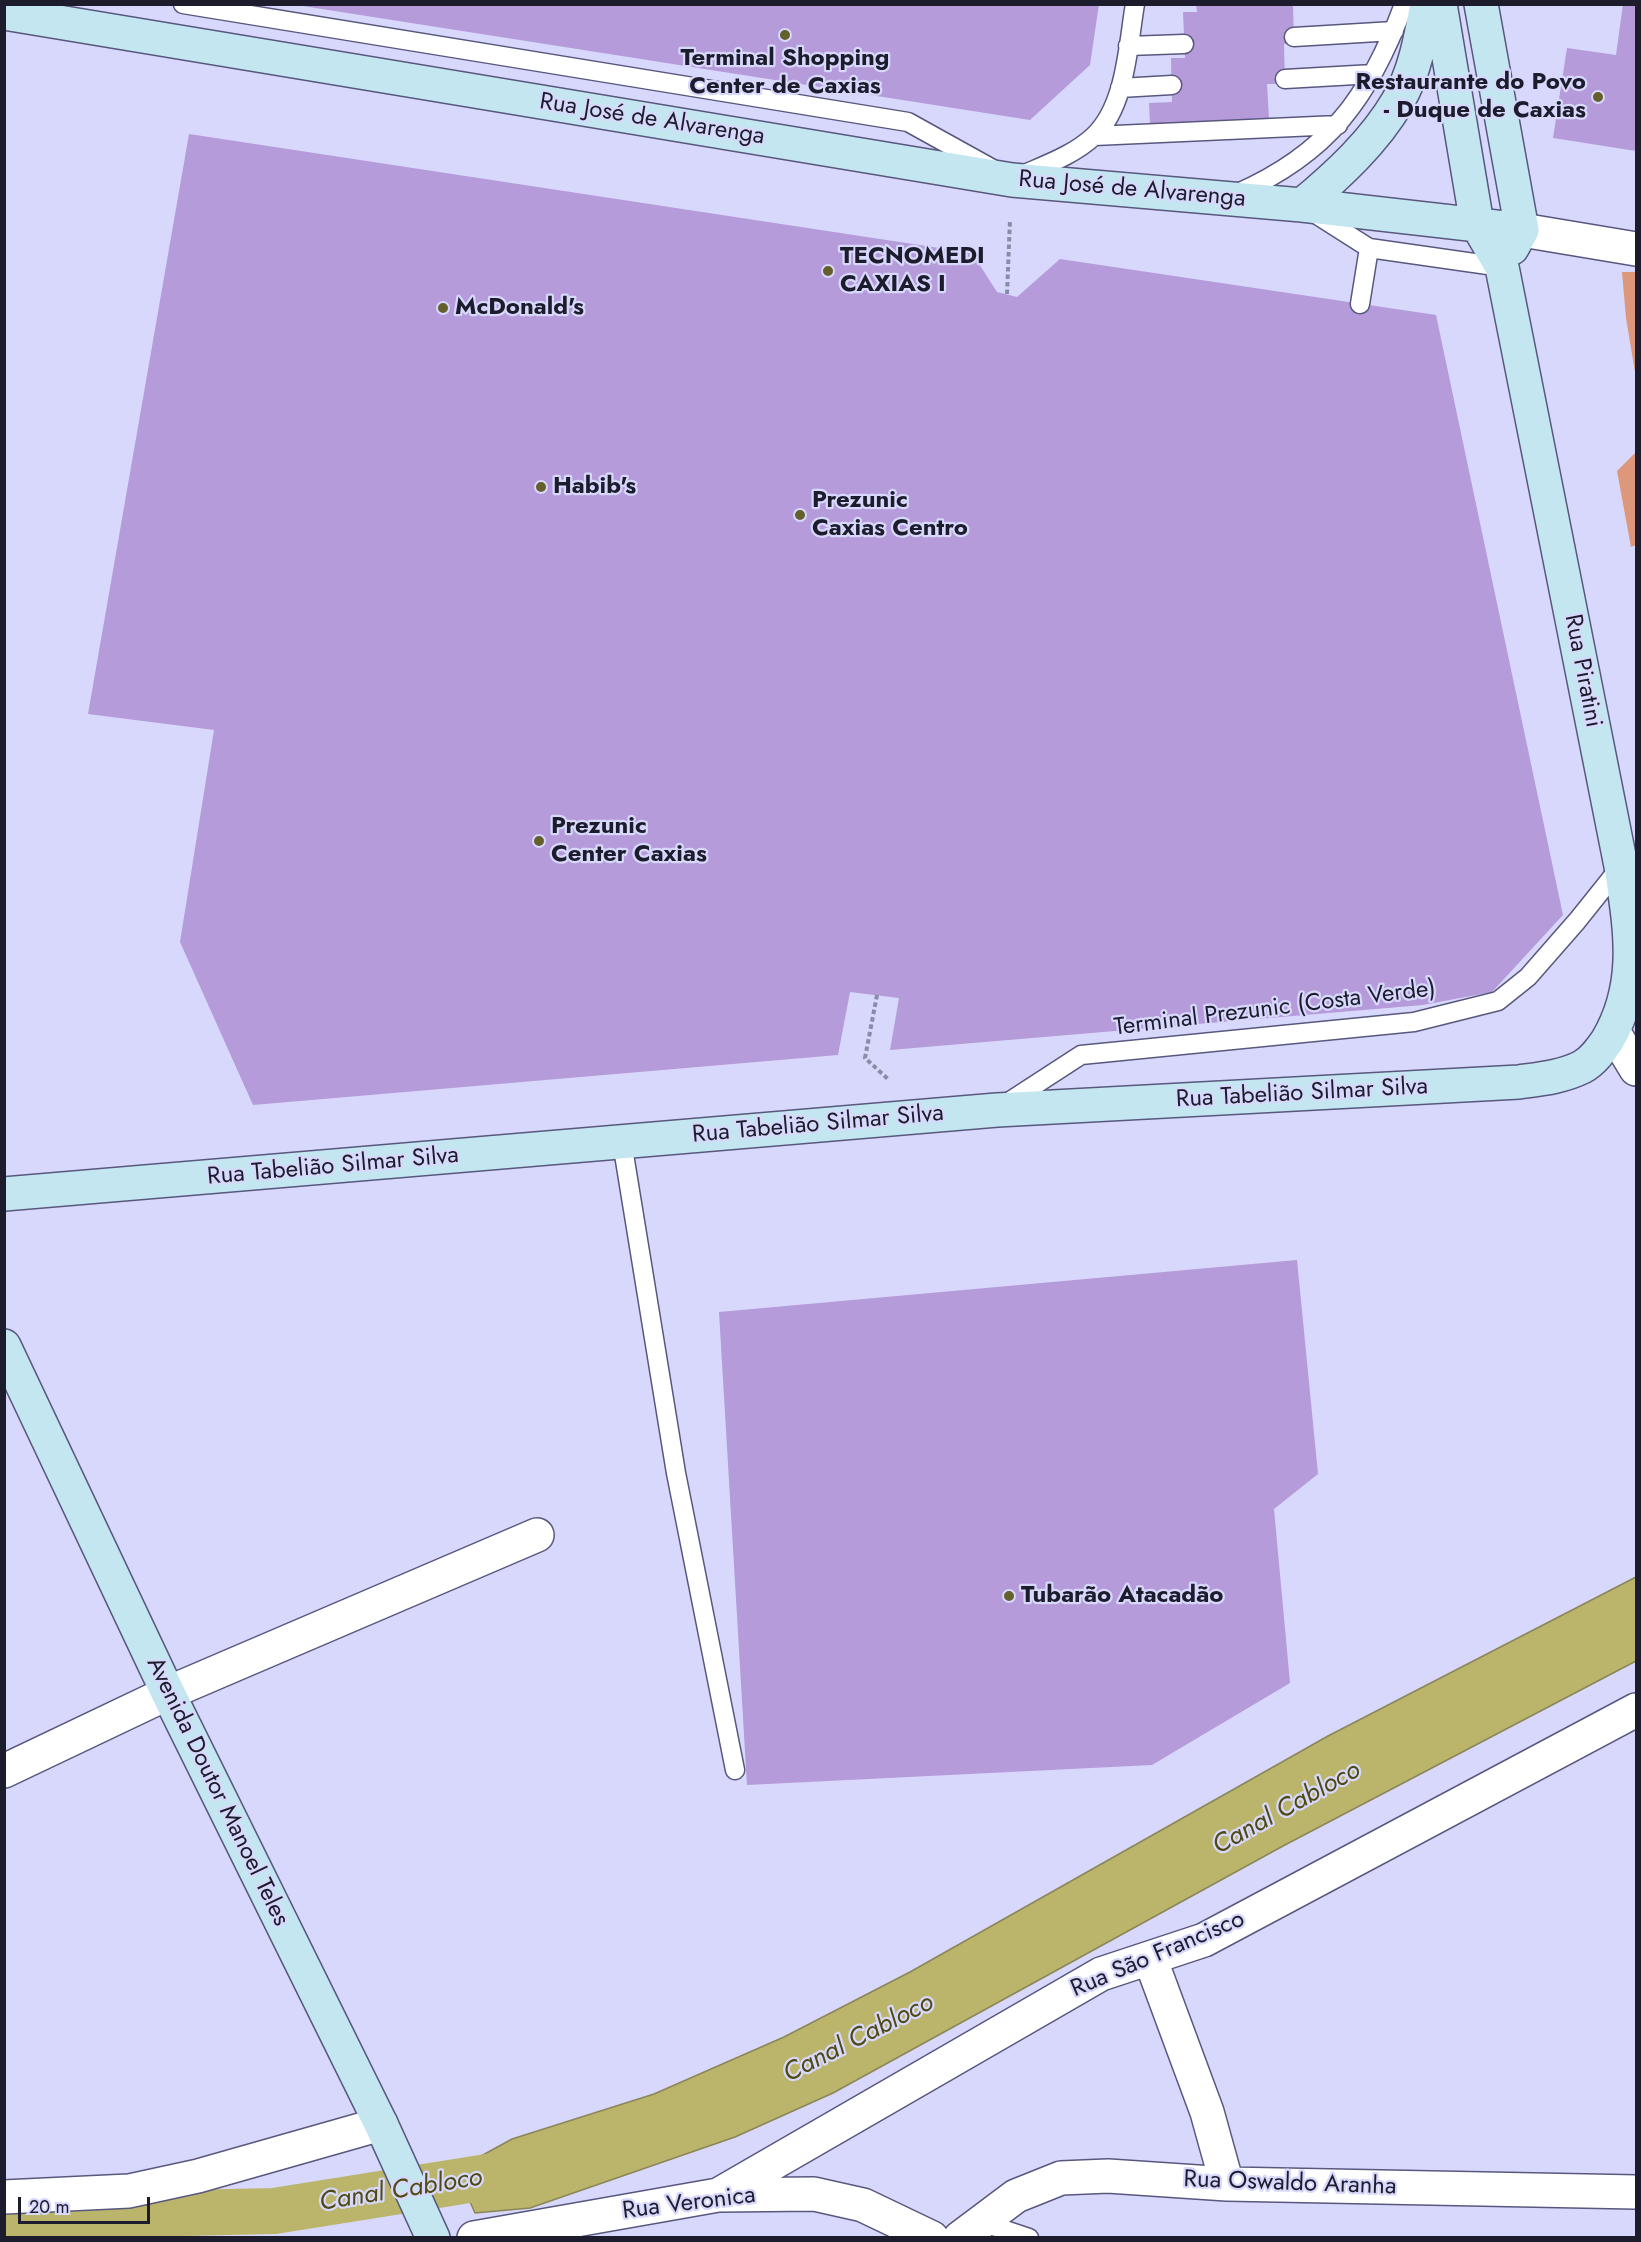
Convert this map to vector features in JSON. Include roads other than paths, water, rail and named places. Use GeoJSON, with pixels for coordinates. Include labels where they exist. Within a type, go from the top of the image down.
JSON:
{"type":"FeatureCollection","features":[{"type":"Feature","properties":{"kind":"main road"},"geometry":{"type":"LineString","coordinates":[[1302,205],[1351,161],[1384,122],[1399,99],[1419,48],[1427,4]]}},
{"type":"Feature","properties":{"kind":"main road","name":"Rua Piratini"},"geometry":{"type":"LineString","coordinates":[[1440,4],[1477,224],[1502,267],[1621,866],[1632,942],[1632,960],[1626,1003],[1613,1031]]}},
{"type":"Feature","properties":{"kind":"main road"},"geometry":{"type":"LineString","coordinates":[[1481,4],[1522,230],[1502,267]]}},
{"type":"Feature","properties":{"kind":"main road","name":"Rua José de Alvarenga"},"geometry":{"type":"LineString","coordinates":[[4,13],[1012,180],[1302,205],[1522,230]]}},
{"type":"Feature","properties":{"kind":"main road","name":"Rua Tabelião Silmar Silva"},"geometry":{"type":"LineString","coordinates":[[4,1194],[926,1115],[1536,1080],[1583,1067],[1593,1059],[1613,1031]]}},
{"type":"Feature","properties":{"kind":"main road","name":"Avenida Doutor Manoel Teles"},"geometry":{"type":"LineString","coordinates":[[4,1346],[168,1693],[385,2134],[429,2230]]}},
{"type":"Feature","properties":{"kind":"street"},"geometry":{"type":"LineString","coordinates":[[1522,230],[1636,249]]}},
{"type":"Feature","properties":{"kind":"street"},"geometry":{"type":"LineString","coordinates":[[1613,1031],[1636,1070]]}},
{"type":"Feature","properties":{"kind":"street"},"geometry":{"type":"LineString","coordinates":[[4,1771],[168,1693],[537,1535]]}},
{"type":"Feature","properties":{"kind":"street","name":"Rua São Francisco"},"geometry":{"type":"LineString","coordinates":[[718,2195],[1101,1974],[1204,1940],[1636,1710]]}},
{"type":"Feature","properties":{"kind":"street"},"geometry":{"type":"LineString","coordinates":[[1150,1958],[1207,2112],[1227,2184]]}},
{"type":"Feature","properties":{"kind":"street"},"geometry":{"type":"LineString","coordinates":[[4,2197],[129,2191],[385,2134]]}},
{"type":"Feature","properties":{"kind":"street","name":"Rua Oswaldo Aranha"},"geometry":{"type":"LineString","coordinates":[[971,2230],[1016,2196],[1061,2178],[1108,2176],[1227,2184],[1636,2192]]}},
{"type":"Feature","properties":{"kind":"street","name":"Rua Veronica"},"geometry":{"type":"LineString","coordinates":[[474,2238],[718,2195],[814,2194],[863,2205],[932,2238]]}},
{"type":"Feature","properties":{"kind":"lane"},"geometry":{"type":"LineString","coordinates":[[183,4],[908,122],[1012,180],[1073,151],[1094,136],[1108,116],[1120,88],[1135,4]]}},
{"type":"Feature","properties":{"kind":"lane"},"geometry":{"type":"LineString","coordinates":[[1227,198],[1262,183],[1288,167],[1315,148],[1338,124],[1373,74],[1404,4]]}},
{"type":"Feature","properties":{"kind":"lane"},"geometry":{"type":"LineString","coordinates":[[1294,37],[1394,31]]}},
{"type":"Feature","properties":{"kind":"lane"},"geometry":{"type":"LineString","coordinates":[[1128,46],[1184,44]]}},
{"type":"Feature","properties":{"kind":"lane"},"geometry":{"type":"LineString","coordinates":[[1285,80],[1373,74]]}},
{"type":"Feature","properties":{"kind":"lane"},"geometry":{"type":"LineString","coordinates":[[1120,88],[1172,85]]}},
{"type":"Feature","properties":{"kind":"lane"},"geometry":{"type":"LineString","coordinates":[[1094,136],[1338,124]]}},
{"type":"Feature","properties":{"kind":"lane","name":"Rua José de Alvarenga"},"geometry":{"type":"LineString","coordinates":[[1302,205],[1370,248],[1502,267]]}},
{"type":"Feature","properties":{"kind":"lane"},"geometry":{"type":"LineString","coordinates":[[1359,304],[1370,248]]}},
{"type":"Feature","properties":{"kind":"lane","name":"Terminal Prezunic (Costa Verde)"},"geometry":{"type":"LineString","coordinates":[[997,1110],[1082,1055],[1414,1022],[1498,1001],[1528,977],[1578,921],[1621,866]]}},
{"type":"Feature","properties":{"kind":"lane"},"geometry":{"type":"LineString","coordinates":[[622,1142],[674,1462],[735,1770]]}},
{"type":"Feature","properties":{"kind":"lane"},"geometry":{"type":"LineString","coordinates":[[971,2230],[1029,2238]]}},
{"type":"Feature","properties":{"kind":"water"},"geometry":{"type":"Polygon","coordinates":[[[1636,1577],[1636,1661],[1283,1846],[833,2093],[735,2137],[530,2208],[475,2213],[467,2195],[461,2167],[512,2139],[654,2094],[784,2037],[910,1972],[1328,1736],[1636,1577]]]}},
{"type":"Feature","properties":{"kind":"waterway","name":"Canal Cabloco"},"geometry":{"type":"LineString","coordinates":[[4,2217],[274,2211],[525,2171]]}},
{"type":"Feature","properties":{"kind":"place","name":"Terminal Shopping Center de Caxias"},"geometry":{"type":"Point","coordinates":[785,35]}},
{"type":"Feature","properties":{"kind":"place","name":"Restaurante do Povo - Duque de Caxias"},"geometry":{"type":"Point","coordinates":[1598,97]}},
{"type":"Feature","properties":{"kind":"place","name":"TECNOMEDI CAXIAS I"},"geometry":{"type":"Point","coordinates":[828,271]}},
{"type":"Feature","properties":{"kind":"place","name":"McDonald's"},"geometry":{"type":"Point","coordinates":[443,308]}},
{"type":"Feature","properties":{"kind":"place","name":"Habib's"},"geometry":{"type":"Point","coordinates":[541,487]}},
{"type":"Feature","properties":{"kind":"place","name":"Prezunic Caxias Centro"},"geometry":{"type":"Point","coordinates":[800,515]}},
{"type":"Feature","properties":{"kind":"place","name":"Prezunic Center Caxias"},"geometry":{"type":"Point","coordinates":[539,841]}},
{"type":"Feature","properties":{"kind":"place","name":"Tubarão Atacadão"},"geometry":{"type":"Point","coordinates":[1009,1596]}}]}
